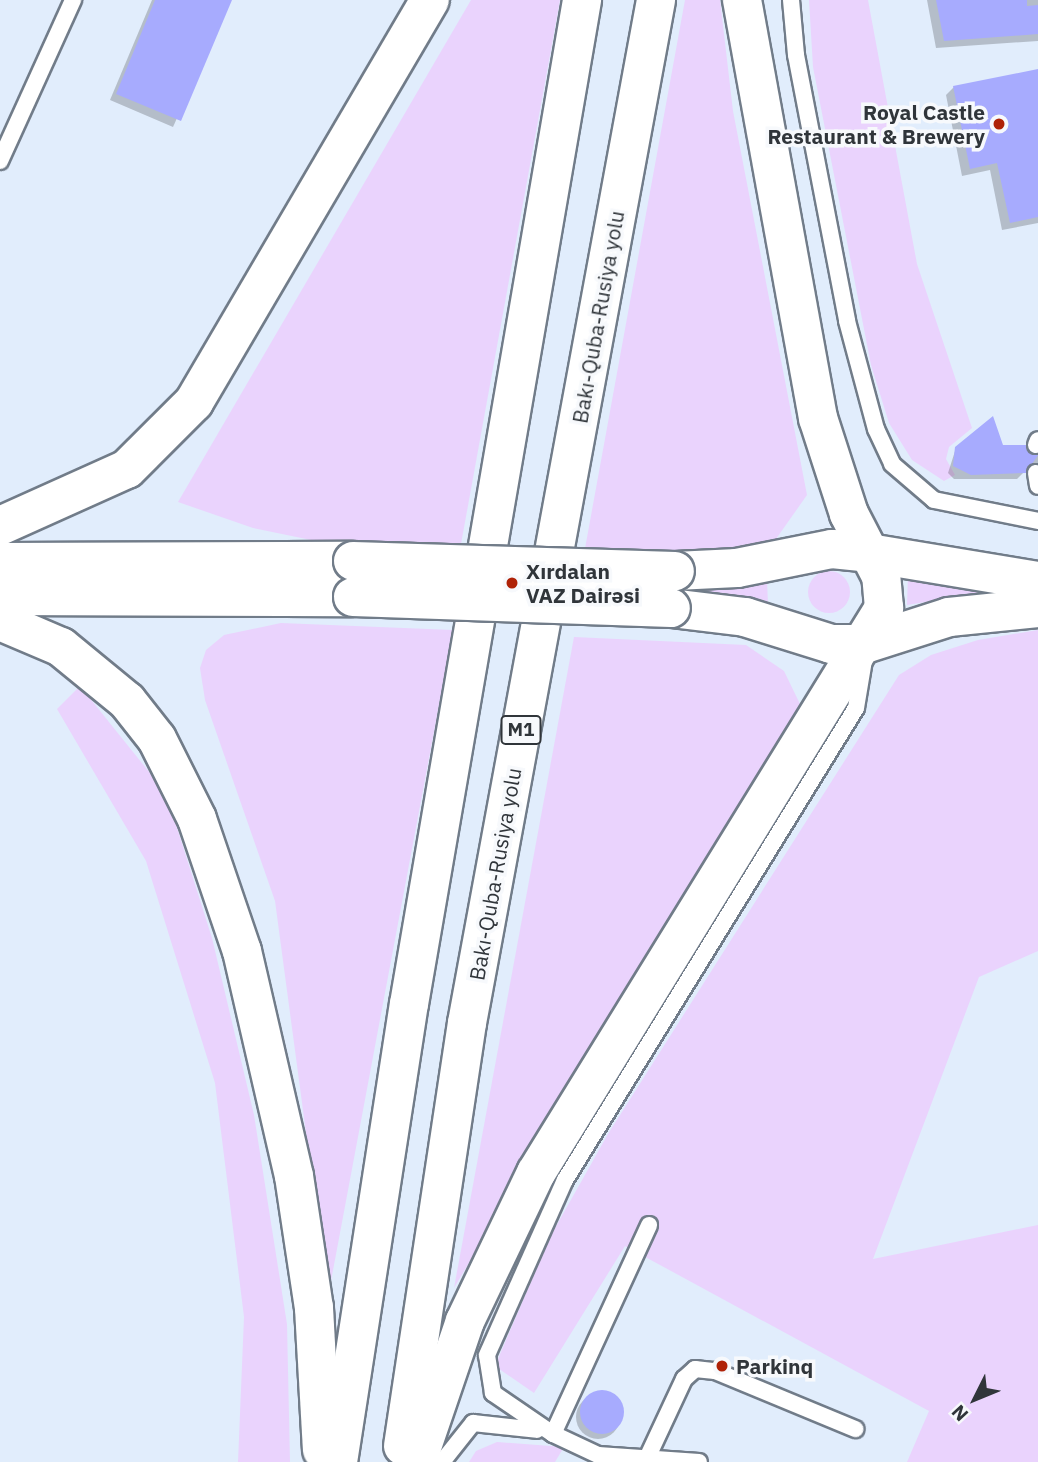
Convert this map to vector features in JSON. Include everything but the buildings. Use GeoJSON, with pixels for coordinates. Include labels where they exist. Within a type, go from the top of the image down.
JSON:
{"type":"FeatureCollection","features":[{"type":"Feature","properties":{"kind":"main road"},"geometry":{"type":"LineString","coordinates":[[0,526],[127,468],[194,402],[430,0]]}},
{"type":"Feature","properties":{"kind":"main road"},"geometry":{"type":"LineString","coordinates":[[338,1462],[407,1017],[583,0]]}},
{"type":"Feature","properties":{"kind":"main road","name":"Bakı-Quba-Rusiya yolu"},"geometry":{"type":"LineString","coordinates":[[401,1462],[467,1023],[656,0]]}},
{"type":"Feature","properties":{"kind":"main road"},"geometry":{"type":"LineString","coordinates":[[417,1462],[465,1321],[536,1173],[719,868],[865,644],[884,608],[881,576],[836,483],[818,418],[742,0]]}},
{"type":"Feature","properties":{"kind":"main road"},"geometry":{"type":"LineString","coordinates":[[673,590],[737,568],[832,549],[1038,581]]}},
{"type":"Feature","properties":{"kind":"main road"},"geometry":{"type":"LineString","coordinates":[[0,562],[353,579],[673,590],[831,644],[865,644],[949,617],[1038,608]]}},
{"type":"Feature","properties":{"kind":"main road"},"geometry":{"type":"LineString","coordinates":[[0,596],[353,579]]}},
{"type":"Feature","properties":{"kind":"main road"},"geometry":{"type":"LineString","coordinates":[[0,621],[61,647],[127,701],[157,739],[197,819],[245,965],[294,1176],[314,1308],[323,1462]]}},
{"type":"Feature","properties":{"kind":"lane"},"geometry":{"type":"LineString","coordinates":[[0,161],[73,0]]}},
{"type":"Feature","properties":{"kind":"lane"},"geometry":{"type":"LineString","coordinates":[[791,0],[796,55],[847,321],[876,429],[892,464],[934,500],[1038,521]]}},
{"type":"Feature","properties":{"kind":"lane"},"geometry":{"type":"LineString","coordinates":[[699,1462],[649,1454],[598,1458],[553,1434],[493,1393],[487,1355],[502,1310],[565,1180],[856,708],[866,678],[865,644]]}},
{"type":"Feature","properties":{"kind":"lane"},"geometry":{"type":"LineString","coordinates":[[553,1434],[649,1225]]}},
{"type":"Feature","properties":{"kind":"lane"},"geometry":{"type":"LineString","coordinates":[[649,1454],[695,1369],[715,1371],[855,1429]]}},
{"type":"Feature","properties":{"kind":"lane"},"geometry":{"type":"LineString","coordinates":[[442,1462],[474,1423],[512,1423],[553,1434]]}},
{"type":"Feature","properties":{"kind":"shaded area"},"geometry":{"type":"Polygon","coordinates":[[[471,0],[560,0],[461,544],[316,541],[253,528],[178,502],[471,0]]]}},
{"type":"Feature","properties":{"kind":"shaded area"},"geometry":{"type":"Polygon","coordinates":[[[685,0],[720,0],[733,111],[807,495],[776,539],[739,552],[584,554],[685,0]]]}},
{"type":"Feature","properties":{"kind":"shaded area"},"geometry":{"type":"Polygon","coordinates":[[[809,0],[868,0],[917,264],[972,428],[949,447],[946,459],[955,475],[944,481],[912,460],[889,423],[871,365],[813,67],[809,0]]]}},
{"type":"Feature","properties":{"kind":"shaded area"},"geometry":{"type":"Polygon","coordinates":[[[829,571],[844,577],[850,592],[844,607],[829,613],[814,607],[808,592],[814,577],[829,571]]]}},
{"type":"Feature","properties":{"kind":"shaded area"},"geometry":{"type":"Polygon","coordinates":[[[908,575],[981,593],[907,605],[908,575]]]}},
{"type":"Feature","properties":{"kind":"shaded area"},"geometry":{"type":"Polygon","coordinates":[[[767,581],[768,604],[685,589],[767,581]]]}},
{"type":"Feature","properties":{"kind":"shaded area"},"geometry":{"type":"Polygon","coordinates":[[[281,623],[453,630],[328,1297],[275,901],[205,700],[200,668],[206,650],[224,635],[281,623]]]}},
{"type":"Feature","properties":{"kind":"shaded area"},"geometry":{"type":"Polygon","coordinates":[[[1038,630],[1038,951],[979,977],[873,1259],[1038,1225],[1038,1462],[907,1462],[929,1411],[625,1246],[534,1393],[495,1366],[550,1237],[608,1134],[899,675],[931,655],[978,640],[1038,630]]]}},
{"type":"Feature","properties":{"kind":"shaded area"},"geometry":{"type":"Polygon","coordinates":[[[574,637],[746,645],[784,671],[800,704],[454,1288],[574,637]]]}},
{"type":"Feature","properties":{"kind":"shaded area"},"geometry":{"type":"Polygon","coordinates":[[[80,686],[166,793],[212,938],[254,1115],[287,1324],[290,1462],[238,1462],[244,1317],[215,1083],[146,861],[57,709],[80,686]]]}},
{"type":"Feature","properties":{"kind":"shaded area"},"geometry":{"type":"Polygon","coordinates":[[[497,1442],[564,1447],[555,1462],[469,1462],[476,1451],[497,1442]]]}},
{"type":"Feature","properties":{"kind":"place","name":"Royal Castle Restaurant & Brewery"},"geometry":{"type":"Point","coordinates":[999,124]}},
{"type":"Feature","properties":{"kind":"place","name":"Xırdalan VAZ Dairəsi"},"geometry":{"type":"Point","coordinates":[512,583]}},
{"type":"Feature","properties":{"kind":"place","name":"Parkinq"},"geometry":{"type":"Point","coordinates":[722,1366]}}]}
